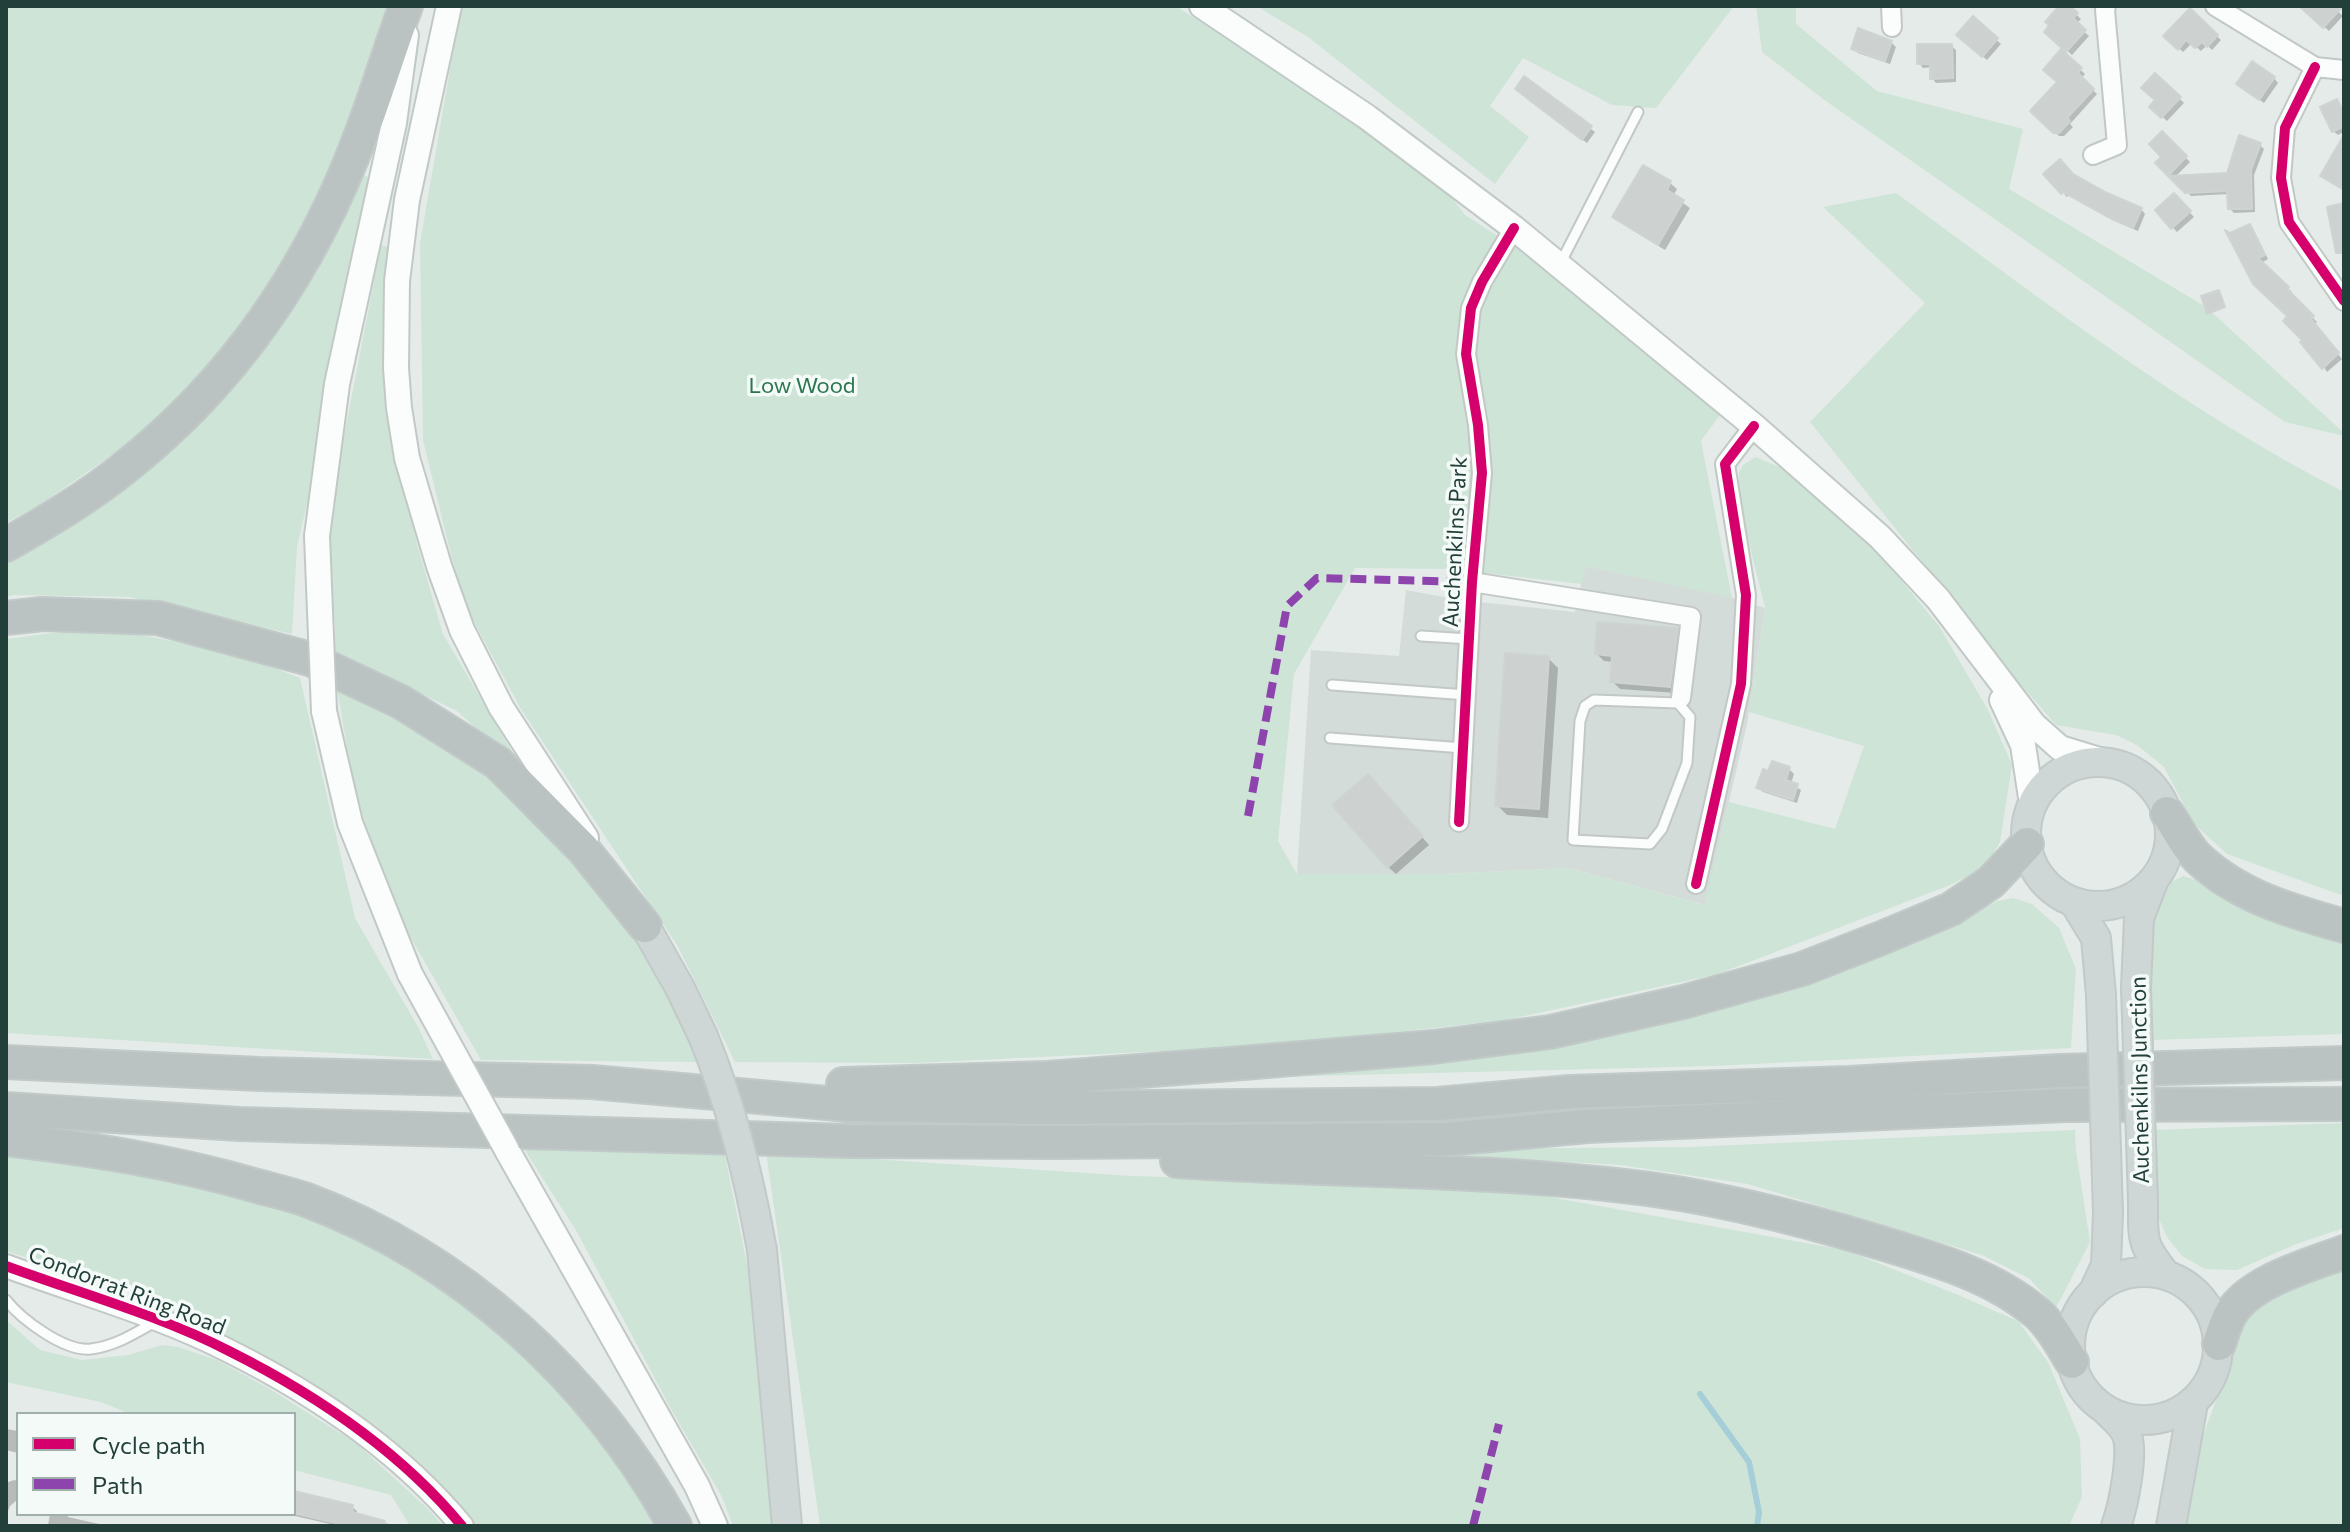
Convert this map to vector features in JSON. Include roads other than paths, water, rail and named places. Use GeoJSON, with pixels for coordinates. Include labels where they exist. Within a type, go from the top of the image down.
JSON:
{"type":"FeatureCollection","features":[{"type":"Feature","properties":{"kind":"highway"},"geometry":{"type":"LineString","coordinates":[[6,545],[53,518],[122,470],[154,443],[202,398],[277,304],[336,193],[362,133],[408,6]]}},
{"type":"Feature","properties":{"kind":"highway"},"geometry":{"type":"LineString","coordinates":[[6,618],[42,614],[158,618],[310,659],[401,702],[498,763],[583,849],[645,926]]}},
{"type":"Feature","properties":{"kind":"highway"},"geometry":{"type":"LineString","coordinates":[[2167,813],[2197,857],[2241,891],[2286,910],[2344,926]]}},
{"type":"Feature","properties":{"kind":"highway"},"geometry":{"type":"LineString","coordinates":[[6,1062],[259,1074],[592,1082],[860,1084],[1048,1078],[1433,1047],[1550,1032],[1683,1002],[1802,969],[1951,909],[1991,882],[2027,844]]}},
{"type":"Feature","properties":{"kind":"highway"},"geometry":{"type":"LineString","coordinates":[[592,1082],[849,1105],[1263,1107],[1438,1104],[1570,1092],[1849,1083],[2060,1071],[2344,1063]]}},
{"type":"Feature","properties":{"kind":"highway"},"geometry":{"type":"LineString","coordinates":[[6,1109],[239,1124],[850,1141],[1222,1142],[1447,1139],[1587,1126],[2066,1105],[2344,1104]]}},
{"type":"Feature","properties":{"kind":"highway"},"geometry":{"type":"LineString","coordinates":[[6,1139],[83,1149],[204,1171],[304,1199],[381,1234],[463,1283],[538,1345],[599,1412],[655,1489],[675,1526]]}},
{"type":"Feature","properties":{"kind":"highway"},"geometry":{"type":"LineString","coordinates":[[850,1141],[1275,1168],[1472,1174],[1626,1186],[1732,1203],[1850,1233],[1938,1260],[2004,1288],[2040,1315],[2072,1362]]}},
{"type":"Feature","properties":{"kind":"highway"},"geometry":{"type":"LineString","coordinates":[[2219,1344],[2231,1313],[2247,1296],[2274,1279],[2344,1252]]}},
{"type":"Feature","properties":{"kind":"main road"},"geometry":{"type":"LineString","coordinates":[[408,6],[394,123],[337,384],[317,536],[324,711],[350,823],[410,974],[697,1486],[715,1526]]}},
{"type":"Feature","properties":{"kind":"main road"},"geometry":{"type":"LineString","coordinates":[[449,6],[407,200],[397,281],[396,368],[407,458],[439,566],[462,630],[479,665],[530,754],[645,926],[680,988],[717,1069],[742,1151],[762,1250],[787,1526]]}},
{"type":"Feature","properties":{"kind":"main road"},"geometry":{"type":"LineString","coordinates":[[1202,6],[1367,117],[1514,228],[1754,426],[1880,537],[1938,599],[2034,725],[2060,748],[2128,768],[2145,779],[2159,794],[2167,813]]}},
{"type":"Feature","properties":{"kind":"main road"},"geometry":{"type":"LineString","coordinates":[[1987,666],[2023,745],[2032,804]]}},
{"type":"Feature","properties":{"kind":"main road"},"geometry":{"type":"LineString","coordinates":[[2027,844],[2027,824],[2032,804],[2045,785],[2064,771],[2086,763],[2109,763]]}},
{"type":"Feature","properties":{"kind":"main road","name":"Auchenkilns Junction"},"geometry":{"type":"LineString","coordinates":[[2167,813],[2171,837],[2166,861],[2153,882],[2139,918],[2136,988],[2143,1239],[2149,1254],[2166,1275],[2180,1281],[2203,1301],[2211,1314],[2219,1344]]}},
{"type":"Feature","properties":{"kind":"main road","name":"Auchenkilns Junction"},"geometry":{"type":"LineString","coordinates":[[2027,844],[2032,863],[2042,880],[2074,902],[2096,938],[2101,995],[2108,1212],[2106,1265],[2093,1293],[2076,1317],[2070,1347],[2072,1362]]}},
{"type":"Feature","properties":{"kind":"main road"},"geometry":{"type":"LineString","coordinates":[[2074,902],[2095,907],[2117,904],[2137,896],[2153,882]]}},
{"type":"Feature","properties":{"kind":"main road"},"geometry":{"type":"LineString","coordinates":[[2093,1293],[2119,1276],[2134,1273],[2166,1275]]}},
{"type":"Feature","properties":{"kind":"main road"},"geometry":{"type":"LineString","coordinates":[[2104,1408],[2121,1416],[2151,1420],[2180,1411],[2204,1391],[2212,1377],[2219,1344]]}},
{"type":"Feature","properties":{"kind":"main road"},"geometry":{"type":"LineString","coordinates":[[2072,1362],[2089,1396],[2127,1434],[2129,1460],[2123,1508],[2116,1526]]}},
{"type":"Feature","properties":{"kind":"main road"},"geometry":{"type":"LineString","coordinates":[[773,1374],[801,1526]]}},
{"type":"Feature","properties":{"kind":"main road"},"geometry":{"type":"LineString","coordinates":[[2171,1526],[2193,1403]]}},
{"type":"Feature","properties":{"kind":"street"},"geometry":{"type":"LineString","coordinates":[[1891,6],[1892,27]]}},
{"type":"Feature","properties":{"kind":"street"},"geometry":{"type":"LineString","coordinates":[[2093,155],[2117,145],[2106,6]]}},
{"type":"Feature","properties":{"kind":"street"},"geometry":{"type":"LineString","coordinates":[[2215,6],[2315,67],[2344,70]]}},
{"type":"Feature","properties":{"kind":"street"},"geometry":{"type":"LineString","coordinates":[[2315,67],[2285,128],[2281,178],[2289,222],[2344,301]]}},
{"type":"Feature","properties":{"kind":"street","name":"Auchenkilns Park"},"geometry":{"type":"LineString","coordinates":[[1459,822],[1472,582],[1482,473],[1478,425],[1466,354],[1471,308],[1482,282],[1514,228]]}},
{"type":"Feature","properties":{"kind":"street"},"geometry":{"type":"LineString","coordinates":[[1696,884],[1741,684],[1746,595],[1725,464],[1754,426]]}},
{"type":"Feature","properties":{"kind":"street","name":"Auchenkilns Park"},"geometry":{"type":"LineString","coordinates":[[1472,582],[1691,617],[1679,700]]}},
{"type":"Feature","properties":{"kind":"street","name":"Condorrat Ring Road"},"geometry":{"type":"LineString","coordinates":[[6,1266],[228,1350],[310,1397],[386,1450],[462,1526]]}},
{"type":"Feature","properties":{"kind":"lane"},"geometry":{"type":"LineString","coordinates":[[1560,264],[1638,112]]}},
{"type":"Feature","properties":{"kind":"lane"},"geometry":{"type":"LineString","coordinates":[[1421,636],[1471,640]]}},
{"type":"Feature","properties":{"kind":"lane"},"geometry":{"type":"LineString","coordinates":[[1332,685],[1467,695]]}},
{"type":"Feature","properties":{"kind":"lane"},"geometry":{"type":"LineString","coordinates":[[1594,700],[1679,700],[1690,717],[1687,763],[1662,829],[1650,844],[1573,840],[1580,721],[1585,706],[1594,700]]}},
{"type":"Feature","properties":{"kind":"lane"},"geometry":{"type":"LineString","coordinates":[[1330,738],[1464,748]]}},
{"type":"Feature","properties":{"kind":"lane"},"geometry":{"type":"LineString","coordinates":[[6,1300],[34,1327],[88,1350],[119,1343],[158,1321]]}},
{"type":"Feature","properties":{"kind":"waterway"},"geometry":{"type":"LineString","coordinates":[[1700,1394],[1749,1462],[1759,1512],[1757,1526]]}},
{"type":"Feature","properties":{"kind":"park label","name":"Low Wood"},"geometry":{"type":"Point","coordinates":[802,386]}}]}
